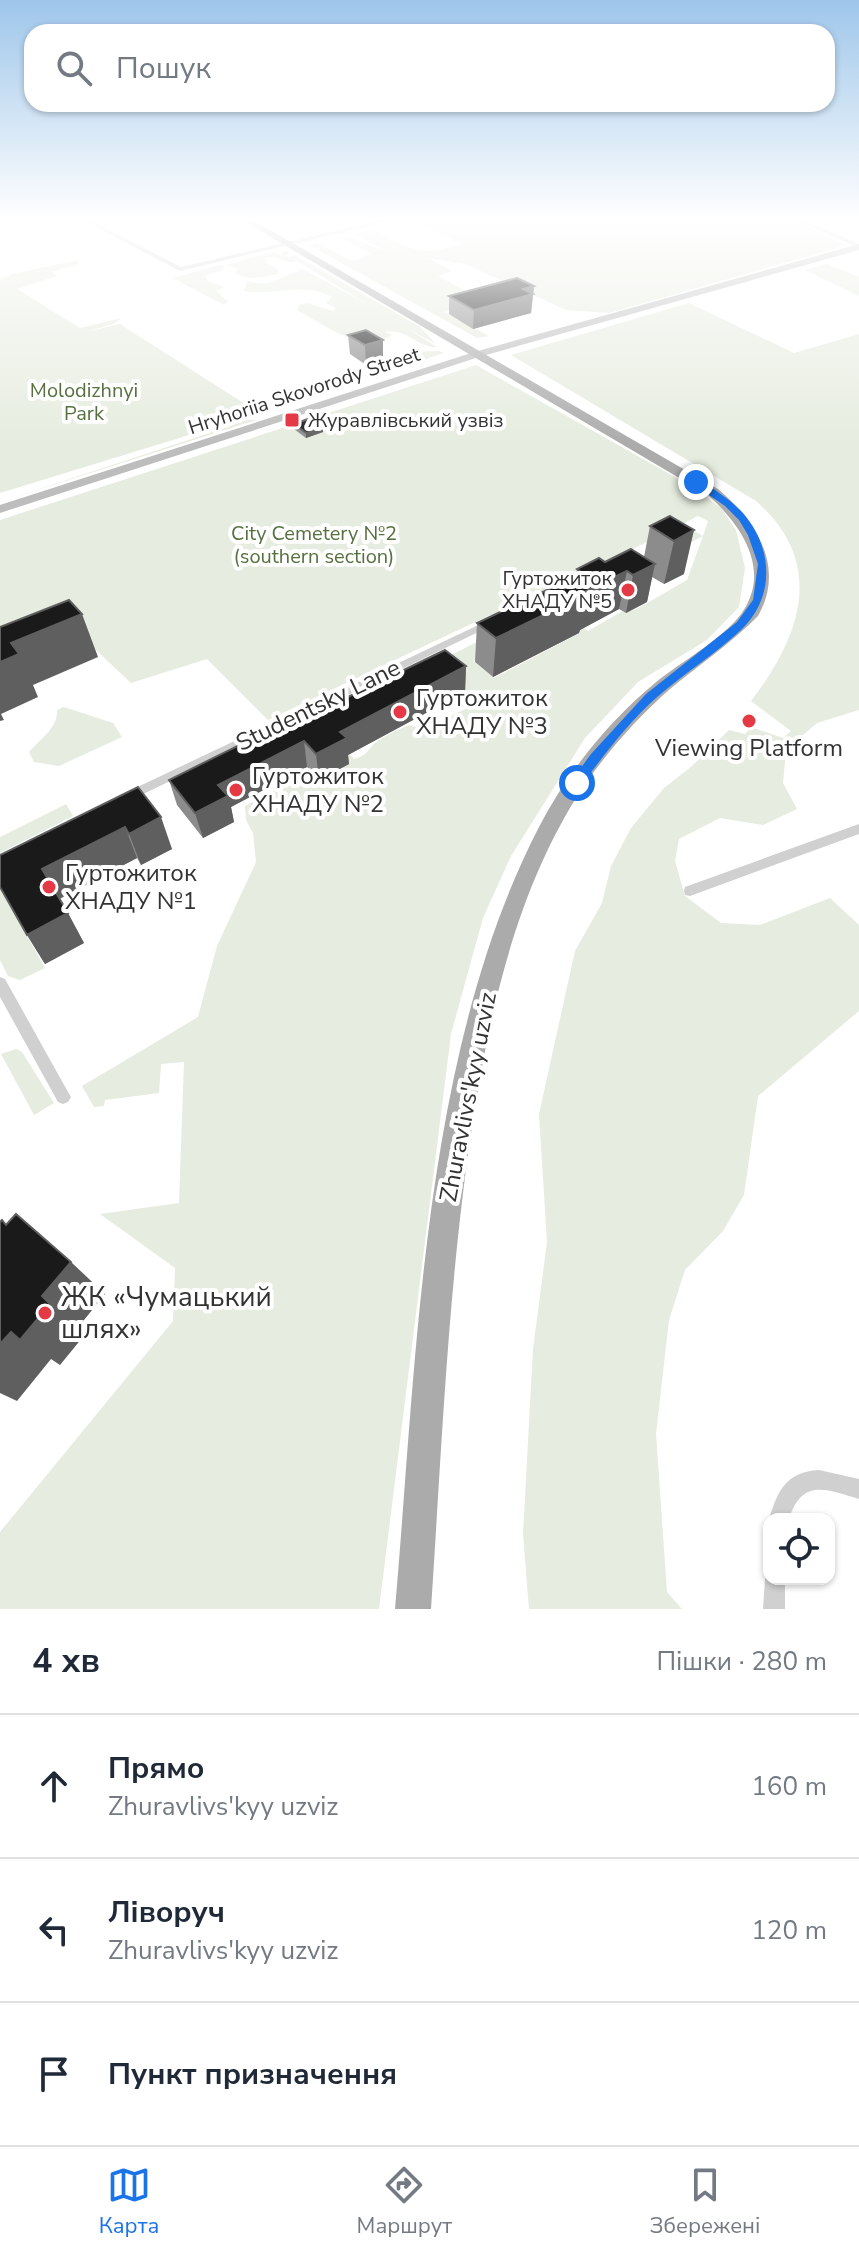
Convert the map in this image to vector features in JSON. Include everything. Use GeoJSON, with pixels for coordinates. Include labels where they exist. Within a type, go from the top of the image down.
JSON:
{"type":"FeatureCollection","features":[{"type":"Feature","properties":{"kind":"main road","name":"Zhuravlivs'kyy uzviz"},"geometry":{"type":"LineString","coordinates":[[375,295],[713,492],[743,518],[763,564],[758,600],[740,625],[650,697],[583,774],[549,829],[516,900],[496,955],[472,1046],[442,1238],[413,1609]]}},
{"type":"Feature","properties":{"kind":"street","name":"Hryhoriia Skovorody Street"},"geometry":{"type":"LineString","coordinates":[[0,509],[475,355],[688,295]]}},
{"type":"Feature","properties":{"kind":"street","name":"Studentsky Lane"},"geometry":{"type":"LineString","coordinates":[[117,802],[507,615]]}},
{"type":"Feature","properties":{"kind":"street"},"geometry":{"type":"LineString","coordinates":[[690,891],[859,829]]}},
{"type":"Feature","properties":{"kind":"street"},"geometry":{"type":"LineString","coordinates":[[0,983],[63,1097]]}},
{"type":"Feature","properties":{"kind":"street"},"geometry":{"type":"LineString","coordinates":[[781,1513],[791,1490],[802,1482],[815,1478],[859,1489]]}},
{"type":"Feature","properties":{"kind":"street"},"geometry":{"type":"LineString","coordinates":[[774,1609],[775,1585]]}},
{"type":"Feature","properties":{"kind":"green space","name":"Molodizhnyi Park"},"geometry":{"type":"Polygon","coordinates":[[[0,295],[27,295],[80,328],[122,318],[86,332],[120,324],[259,413],[240,420],[256,420],[0,502],[231,426],[225,424],[0,493],[0,295]]]}},
{"type":"Feature","properties":{"kind":"green space"},"geometry":{"type":"Polygon","coordinates":[[[205,295],[220,295],[228,302],[224,305],[205,295]]]}},
{"type":"Feature","properties":{"kind":"green space"},"geometry":{"type":"Polygon","coordinates":[[[328,295],[350,295],[370,306],[352,295],[365,295],[420,327],[436,344],[408,329],[437,347],[392,331],[385,332],[392,335],[381,340],[356,340],[297,310],[299,305],[307,303],[333,311],[336,308],[326,303],[332,297],[328,295]]]}},
{"type":"Feature","properties":{"kind":"green space"},"geometry":{"type":"Polygon","coordinates":[[[399,295],[473,295],[484,301],[445,312],[489,336],[477,338],[399,295]]]}},
{"type":"Feature","properties":{"kind":"green space"},"geometry":{"type":"Polygon","coordinates":[[[533,295],[672,295],[609,313],[566,310],[533,295]]]}},
{"type":"Feature","properties":{"kind":"green space"},"geometry":{"type":"Polygon","coordinates":[[[689,303],[794,353],[859,334],[859,710],[817,723],[786,750],[783,783],[797,809],[763,825],[720,818],[679,839],[675,861],[685,896],[721,923],[760,925],[830,898],[859,925],[859,1011],[758,1096],[744,1195],[723,1231],[685,1270],[669,1320],[656,1434],[667,1592],[682,1609],[529,1609],[523,1534],[533,1349],[547,1242],[539,1114],[575,951],[602,903],[611,866],[631,828],[664,788],[729,730],[745,734],[751,727],[783,738],[791,731],[751,701],[783,651],[793,626],[799,600],[799,574],[792,549],[778,525],[756,501],[511,355],[689,303]]]}},
{"type":"Feature","properties":{"kind":"green space"},"geometry":{"type":"Polygon","coordinates":[[[412,352],[444,353],[385,373],[377,371],[383,361],[412,352]]]}},
{"type":"Feature","properties":{"kind":"green space","name":"City Cemetery №2 (southern section)"},"geometry":{"type":"Polygon","coordinates":[[[476,365],[691,486],[721,508],[736,530],[745,568],[739,607],[707,640],[638,682],[585,738],[511,856],[483,918],[451,1034],[379,1609],[0,1609],[0,1532],[173,1321],[175,1268],[100,1214],[179,1203],[184,1062],[161,1064],[159,1093],[105,1100],[104,1106],[94,1107],[82,1086],[198,1017],[217,946],[256,862],[253,833],[246,820],[245,806],[302,775],[349,761],[316,722],[354,759],[358,758],[395,731],[409,725],[425,729],[469,707],[487,689],[471,696],[444,674],[397,682],[495,633],[509,643],[473,661],[494,678],[580,633],[552,606],[588,631],[621,612],[635,610],[687,580],[708,521],[698,516],[505,614],[490,615],[268,720],[207,659],[131,683],[79,634],[0,628],[0,520],[476,365]]]}},
{"type":"Feature","properties":{"kind":"green space"},"geometry":{"type":"Polygon","coordinates":[[[687,527],[703,536],[664,556],[687,527]]]}},
{"type":"Feature","properties":{"kind":"green space"},"geometry":{"type":"Polygon","coordinates":[[[64,707],[113,723],[122,737],[59,766],[34,762],[29,752],[55,722],[57,710],[64,707]]]}},
{"type":"Feature","properties":{"kind":"green space"},"geometry":{"type":"Polygon","coordinates":[[[66,804],[73,816],[0,853],[0,837],[66,804]]]}},
{"type":"Feature","properties":{"kind":"green space"},"geometry":{"type":"Polygon","coordinates":[[[0,877],[3,893],[45,968],[20,980],[8,976],[0,960],[0,877]]]}},
{"type":"Feature","properties":{"kind":"green space"},"geometry":{"type":"Polygon","coordinates":[[[16,1049],[22,1052],[54,1103],[34,1115],[1,1054],[16,1049]]]}},
{"type":"Feature","properties":{"kind":"building"},"geometry":{"type":"Polygon","coordinates":[[[452,295],[529,295],[474,310],[449,296],[452,295]]]}},
{"type":"Feature","properties":{"kind":"building"},"geometry":{"type":"Polygon","coordinates":[[[366,330],[383,340],[365,345],[348,335],[366,330]]]}},
{"type":"Feature","properties":{"kind":"building"},"geometry":{"type":"Polygon","coordinates":[[[310,418],[323,427],[306,433],[294,424],[310,418]]]}},
{"type":"Feature","properties":{"kind":"building"},"geometry":{"type":"Polygon","coordinates":[[[670,516],[694,530],[674,541],[650,526],[670,516]]]}},
{"type":"Feature","properties":{"kind":"building"},"geometry":{"type":"Polygon","coordinates":[[[631,549],[655,564],[633,575],[627,571],[496,638],[477,623],[583,573],[577,569],[599,558],[605,562],[631,549]]]}},
{"type":"Feature","properties":{"kind":"building"},"geometry":{"type":"Polygon","coordinates":[[[69,600],[82,614],[11,643],[19,654],[0,662],[0,627],[69,600]]]}},
{"type":"Feature","properties":{"kind":"building"},"geometry":{"type":"Polygon","coordinates":[[[445,650],[466,666],[340,732],[347,738],[316,754],[304,741],[218,785],[228,796],[195,813],[169,780],[316,707],[319,711],[445,650]]]}},
{"type":"Feature","properties":{"kind":"building"},"geometry":{"type":"Polygon","coordinates":[[[138,787],[161,817],[129,834],[125,827],[42,869],[68,913],[27,935],[0,887],[0,855],[138,787]]]}},
{"type":"Feature","properties":{"kind":"building"},"geometry":{"type":"Polygon","coordinates":[[[16,1214],[71,1262],[42,1296],[50,1304],[20,1340],[11,1332],[0,1344],[0,1222],[2,1220],[6,1225],[16,1214]]]}},
{"type":"Feature","properties":{"kind":"place","name":"Журавлівський узвіз"},"geometry":{"type":"Point","coordinates":[292,420]}},
{"type":"Feature","properties":{"kind":"place","name":"Гуртожиток ХНАДУ №5"},"geometry":{"type":"Point","coordinates":[628,590]}},
{"type":"Feature","properties":{"kind":"place","name":"Гуртожиток ХНАДУ №3"},"geometry":{"type":"Point","coordinates":[400,712]}},
{"type":"Feature","properties":{"kind":"place","name":"Viewing Platform"},"geometry":{"type":"Point","coordinates":[749,721]}},
{"type":"Feature","properties":{"kind":"place","name":"Гуртожиток ХНАДУ №2"},"geometry":{"type":"Point","coordinates":[236,790]}},
{"type":"Feature","properties":{"kind":"place","name":"Гуртожиток ХНАДУ №1"},"geometry":{"type":"Point","coordinates":[49,887]}},
{"type":"Feature","properties":{"kind":"place","name":"ЖК «Чумацький шлях»"},"geometry":{"type":"Point","coordinates":[45,1313]}},
{"type":"Feature","properties":{"kind":"route"},"geometry":{"type":"LineString","coordinates":[[577,783],[620,728],[650,697],[740,625],[758,600],[763,564],[752,535],[743,518],[696,482]]}}]}
